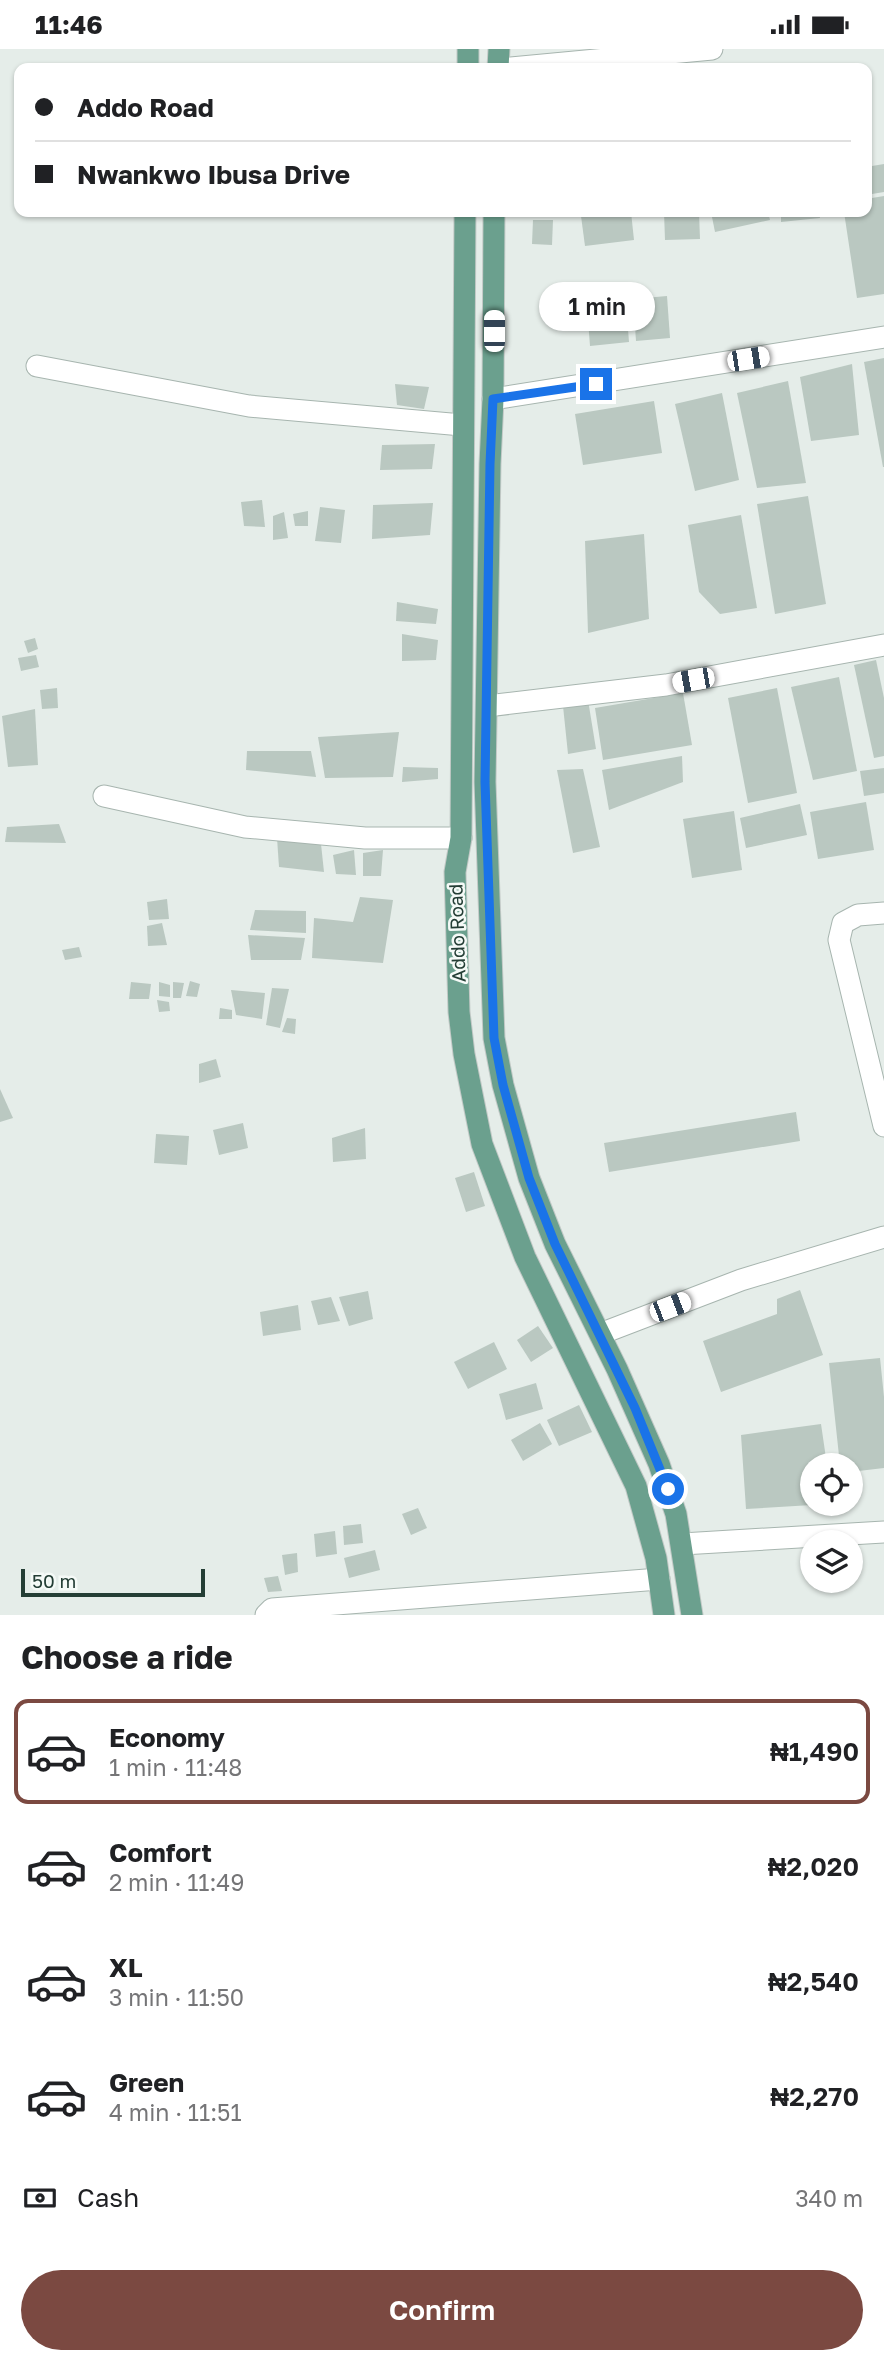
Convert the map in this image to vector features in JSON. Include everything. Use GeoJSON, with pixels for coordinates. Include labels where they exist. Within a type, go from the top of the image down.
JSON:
{"type":"FeatureCollection","features":[{"type":"Feature","properties":{"kind":"main road","name":"Addo Road"},"geometry":{"type":"LineString","coordinates":[[464,217],[461,838],[455,872],[459,1012],[464,1054],[482,1144],[525,1257],[636,1486],[656,1558],[664,1615]]}},
{"type":"Feature","properties":{"kind":"main road","name":"Addo Road"},"geometry":{"type":"LineString","coordinates":[[494,217],[485,782],[494,1038],[506,1096],[529,1178],[555,1244],[600,1334],[659,1464],[676,1514],[692,1615]]}},
{"type":"Feature","properties":{"kind":"street"},"geometry":{"type":"LineString","coordinates":[[564,63],[712,49]]}},
{"type":"Feature","properties":{"kind":"street"},"geometry":{"type":"LineString","coordinates":[[493,399],[884,337]]}},
{"type":"Feature","properties":{"kind":"street"},"geometry":{"type":"LineString","coordinates":[[37,366],[249,406],[462,425]]}},
{"type":"Feature","properties":{"kind":"street"},"geometry":{"type":"LineString","coordinates":[[487,706],[666,685],[884,645]]}},
{"type":"Feature","properties":{"kind":"street"},"geometry":{"type":"LineString","coordinates":[[104,796],[245,827],[365,838],[461,838]]}},
{"type":"Feature","properties":{"kind":"street"},"geometry":{"type":"LineString","coordinates":[[884,913],[858,915],[843,923],[839,940],[884,1126]]}},
{"type":"Feature","properties":{"kind":"street"},"geometry":{"type":"LineString","coordinates":[[600,1334],[741,1280],[884,1237]]}},
{"type":"Feature","properties":{"kind":"street"},"geometry":{"type":"LineString","coordinates":[[681,1544],[884,1532]]}},
{"type":"Feature","properties":{"kind":"street"},"geometry":{"type":"LineString","coordinates":[[266,1615],[272,1609],[659,1579]]}},
{"type":"Feature","properties":{"kind":"building"},"geometry":{"type":"Polygon","coordinates":[[[884,164],[884,192],[872,194],[872,166],[884,164]]]}},
{"type":"Feature","properties":{"kind":"building"},"geometry":{"type":"Polygon","coordinates":[[[884,196],[884,294],[857,298],[845,217],[872,217],[872,198],[884,196]]]}},
{"type":"Feature","properties":{"kind":"building"},"geometry":{"type":"Polygon","coordinates":[[[581,217],[632,217],[634,240],[585,246],[581,217]]]}},
{"type":"Feature","properties":{"kind":"building"},"geometry":{"type":"Polygon","coordinates":[[[664,217],[699,217],[700,239],[665,240],[664,217]]]}},
{"type":"Feature","properties":{"kind":"building"},"geometry":{"type":"Polygon","coordinates":[[[712,217],[769,217],[770,220],[715,232],[712,217]]]}},
{"type":"Feature","properties":{"kind":"building"},"geometry":{"type":"Polygon","coordinates":[[[781,217],[820,218],[781,222],[781,217]]]}},
{"type":"Feature","properties":{"kind":"building"},"geometry":{"type":"Polygon","coordinates":[[[533,220],[553,220],[552,245],[532,244],[533,220]]]}},
{"type":"Feature","properties":{"kind":"building"},"geometry":{"type":"Polygon","coordinates":[[[625,291],[629,342],[590,346],[586,294],[625,291]]]}},
{"type":"Feature","properties":{"kind":"building"},"geometry":{"type":"Polygon","coordinates":[[[667,296],[670,338],[636,341],[633,299],[667,296]]]}},
{"type":"Feature","properties":{"kind":"building"},"geometry":{"type":"Polygon","coordinates":[[[884,358],[884,467],[883,467],[864,362],[884,358]]]}},
{"type":"Feature","properties":{"kind":"building"},"geometry":{"type":"Polygon","coordinates":[[[852,364],[859,435],[811,441],[800,377],[852,364]]]}},
{"type":"Feature","properties":{"kind":"building"},"geometry":{"type":"Polygon","coordinates":[[[788,381],[806,483],[757,488],[737,393],[788,381]]]}},
{"type":"Feature","properties":{"kind":"building"},"geometry":{"type":"Polygon","coordinates":[[[395,384],[429,387],[424,409],[397,405],[395,384]]]}},
{"type":"Feature","properties":{"kind":"building"},"geometry":{"type":"Polygon","coordinates":[[[722,393],[739,480],[695,491],[675,404],[722,393]]]}},
{"type":"Feature","properties":{"kind":"building"},"geometry":{"type":"Polygon","coordinates":[[[654,401],[662,453],[583,465],[575,414],[654,401]]]}},
{"type":"Feature","properties":{"kind":"building"},"geometry":{"type":"Polygon","coordinates":[[[435,444],[432,469],[380,470],[382,445],[435,444]]]}},
{"type":"Feature","properties":{"kind":"building"},"geometry":{"type":"Polygon","coordinates":[[[808,496],[826,604],[775,614],[757,504],[808,496]]]}},
{"type":"Feature","properties":{"kind":"building"},"geometry":{"type":"Polygon","coordinates":[[[262,500],[265,527],[244,526],[241,502],[262,500]]]}},
{"type":"Feature","properties":{"kind":"building"},"geometry":{"type":"Polygon","coordinates":[[[433,503],[430,535],[372,539],[373,505],[433,503]]]}},
{"type":"Feature","properties":{"kind":"building"},"geometry":{"type":"Polygon","coordinates":[[[320,507],[345,510],[341,543],[315,541],[320,507]]]}},
{"type":"Feature","properties":{"kind":"building"},"geometry":{"type":"Polygon","coordinates":[[[308,511],[308,526],[295,526],[293,514],[308,511]]]}},
{"type":"Feature","properties":{"kind":"building"},"geometry":{"type":"Polygon","coordinates":[[[284,512],[288,538],[273,540],[273,516],[284,512]]]}},
{"type":"Feature","properties":{"kind":"building"},"geometry":{"type":"Polygon","coordinates":[[[741,515],[757,608],[720,614],[699,592],[688,525],[741,515]]]}},
{"type":"Feature","properties":{"kind":"building"},"geometry":{"type":"Polygon","coordinates":[[[644,534],[649,619],[588,633],[585,541],[644,534]]]}},
{"type":"Feature","properties":{"kind":"building"},"geometry":{"type":"Polygon","coordinates":[[[397,602],[438,609],[436,624],[396,621],[397,602]]]}},
{"type":"Feature","properties":{"kind":"building"},"geometry":{"type":"Polygon","coordinates":[[[402,634],[438,640],[436,660],[402,661],[402,634]]]}},
{"type":"Feature","properties":{"kind":"building"},"geometry":{"type":"Polygon","coordinates":[[[35,638],[38,649],[28,653],[24,641],[35,638]]]}},
{"type":"Feature","properties":{"kind":"building"},"geometry":{"type":"Polygon","coordinates":[[[36,655],[39,667],[21,671],[18,658],[36,655]]]}},
{"type":"Feature","properties":{"kind":"building"},"geometry":{"type":"Polygon","coordinates":[[[876,660],[884,698],[884,756],[874,758],[854,665],[876,660]]]}},
{"type":"Feature","properties":{"kind":"building"},"geometry":{"type":"Polygon","coordinates":[[[839,677],[857,771],[813,780],[791,687],[839,677]]]}},
{"type":"Feature","properties":{"kind":"building"},"geometry":{"type":"Polygon","coordinates":[[[57,688],[58,708],[42,709],[40,690],[57,688]]]}},
{"type":"Feature","properties":{"kind":"building"},"geometry":{"type":"Polygon","coordinates":[[[777,688],[797,793],[748,803],[728,698],[777,688]]]}},
{"type":"Feature","properties":{"kind":"building"},"geometry":{"type":"Polygon","coordinates":[[[683,693],[692,745],[603,760],[595,708],[683,693]]]}},
{"type":"Feature","properties":{"kind":"building"},"geometry":{"type":"Polygon","coordinates":[[[588,700],[596,749],[568,754],[563,706],[588,700]]]}},
{"type":"Feature","properties":{"kind":"building"},"geometry":{"type":"Polygon","coordinates":[[[35,709],[38,765],[8,767],[2,716],[35,709]]]}},
{"type":"Feature","properties":{"kind":"building"},"geometry":{"type":"Polygon","coordinates":[[[399,732],[393,777],[325,778],[318,737],[399,732]]]}},
{"type":"Feature","properties":{"kind":"building"},"geometry":{"type":"Polygon","coordinates":[[[247,751],[311,751],[316,777],[246,770],[247,751]]]}},
{"type":"Feature","properties":{"kind":"building"},"geometry":{"type":"Polygon","coordinates":[[[682,756],[683,782],[609,810],[602,770],[682,756]]]}},
{"type":"Feature","properties":{"kind":"building"},"geometry":{"type":"Polygon","coordinates":[[[403,767],[438,768],[438,779],[402,782],[403,767]]]}},
{"type":"Feature","properties":{"kind":"building"},"geometry":{"type":"Polygon","coordinates":[[[884,768],[884,793],[864,796],[860,771],[884,768]]]}},
{"type":"Feature","properties":{"kind":"building"},"geometry":{"type":"Polygon","coordinates":[[[583,769],[600,847],[573,853],[557,770],[583,769]]]}},
{"type":"Feature","properties":{"kind":"building"},"geometry":{"type":"Polygon","coordinates":[[[866,802],[874,850],[818,859],[810,812],[866,802]]]}},
{"type":"Feature","properties":{"kind":"building"},"geometry":{"type":"Polygon","coordinates":[[[800,804],[807,835],[746,848],[740,818],[800,804]]]}},
{"type":"Feature","properties":{"kind":"building"},"geometry":{"type":"Polygon","coordinates":[[[734,811],[742,870],[692,878],[683,819],[734,811]]]}},
{"type":"Feature","properties":{"kind":"building"},"geometry":{"type":"Polygon","coordinates":[[[59,824],[66,843],[5,842],[7,827],[59,824]]]}},
{"type":"Feature","properties":{"kind":"building"},"geometry":{"type":"Polygon","coordinates":[[[277,838],[321,844],[324,872],[279,867],[277,838]]]}},
{"type":"Feature","properties":{"kind":"building"},"geometry":{"type":"Polygon","coordinates":[[[354,850],[356,875],[336,874],[333,855],[354,850]]]}},
{"type":"Feature","properties":{"kind":"building"},"geometry":{"type":"Polygon","coordinates":[[[383,850],[381,876],[363,876],[363,853],[383,850]]]}},
{"type":"Feature","properties":{"kind":"building"},"geometry":{"type":"Polygon","coordinates":[[[360,897],[393,900],[383,963],[312,958],[314,918],[353,922],[360,897]]]}},
{"type":"Feature","properties":{"kind":"building"},"geometry":{"type":"Polygon","coordinates":[[[167,899],[169,919],[149,920],[147,902],[167,899]]]}},
{"type":"Feature","properties":{"kind":"building"},"geometry":{"type":"Polygon","coordinates":[[[255,910],[306,911],[306,933],[250,930],[255,910]]]}},
{"type":"Feature","properties":{"kind":"building"},"geometry":{"type":"Polygon","coordinates":[[[162,923],[167,945],[148,946],[147,926],[162,923]]]}},
{"type":"Feature","properties":{"kind":"building"},"geometry":{"type":"Polygon","coordinates":[[[248,935],[305,938],[301,960],[251,960],[248,935]]]}},
{"type":"Feature","properties":{"kind":"building"},"geometry":{"type":"Polygon","coordinates":[[[79,947],[82,957],[65,960],[62,950],[79,947]]]}},
{"type":"Feature","properties":{"kind":"building"},"geometry":{"type":"Polygon","coordinates":[[[190,981],[200,984],[197,997],[186,996],[190,981]]]}},
{"type":"Feature","properties":{"kind":"building"},"geometry":{"type":"Polygon","coordinates":[[[131,982],[151,984],[149,999],[129,999],[131,982]]]}},
{"type":"Feature","properties":{"kind":"building"},"geometry":{"type":"Polygon","coordinates":[[[159,982],[170,985],[170,997],[159,996],[159,982]]]}},
{"type":"Feature","properties":{"kind":"building"},"geometry":{"type":"Polygon","coordinates":[[[173,982],[184,983],[181,998],[173,998],[173,982]]]}},
{"type":"Feature","properties":{"kind":"building"},"geometry":{"type":"Polygon","coordinates":[[[272,988],[289,989],[280,1028],[266,1025],[272,988]]]}},
{"type":"Feature","properties":{"kind":"building"},"geometry":{"type":"Polygon","coordinates":[[[231,990],[265,993],[262,1019],[236,1015],[231,990]]]}},
{"type":"Feature","properties":{"kind":"building"},"geometry":{"type":"Polygon","coordinates":[[[157,1000],[169,1002],[170,1011],[159,1012],[157,1000]]]}},
{"type":"Feature","properties":{"kind":"building"},"geometry":{"type":"Polygon","coordinates":[[[220,1008],[232,1010],[232,1019],[219,1019],[220,1008]]]}},
{"type":"Feature","properties":{"kind":"building"},"geometry":{"type":"Polygon","coordinates":[[[287,1018],[296,1019],[295,1034],[282,1032],[287,1018]]]}},
{"type":"Feature","properties":{"kind":"building"},"geometry":{"type":"Polygon","coordinates":[[[216,1059],[221,1077],[199,1083],[199,1064],[216,1059]]]}},
{"type":"Feature","properties":{"kind":"building"},"geometry":{"type":"Polygon","coordinates":[[[0,1089],[13,1118],[0,1122],[0,1089]]]}},
{"type":"Feature","properties":{"kind":"building"},"geometry":{"type":"Polygon","coordinates":[[[796,1112],[800,1141],[609,1172],[604,1143],[796,1112]]]}},
{"type":"Feature","properties":{"kind":"building"},"geometry":{"type":"Polygon","coordinates":[[[243,1123],[248,1148],[219,1155],[213,1130],[243,1123]]]}},
{"type":"Feature","properties":{"kind":"building"},"geometry":{"type":"Polygon","coordinates":[[[365,1128],[366,1159],[333,1162],[332,1138],[365,1128]]]}},
{"type":"Feature","properties":{"kind":"building"},"geometry":{"type":"Polygon","coordinates":[[[156,1134],[189,1136],[187,1165],[154,1163],[156,1134]]]}},
{"type":"Feature","properties":{"kind":"building"},"geometry":{"type":"Polygon","coordinates":[[[474,1172],[485,1206],[466,1212],[455,1178],[474,1172]]]}},
{"type":"Feature","properties":{"kind":"building"},"geometry":{"type":"Polygon","coordinates":[[[800,1290],[823,1355],[721,1392],[703,1341],[777,1314],[777,1299],[800,1290]]]}},
{"type":"Feature","properties":{"kind":"building"},"geometry":{"type":"Polygon","coordinates":[[[368,1291],[373,1319],[349,1326],[339,1297],[368,1291]]]}},
{"type":"Feature","properties":{"kind":"building"},"geometry":{"type":"Polygon","coordinates":[[[331,1297],[340,1321],[318,1325],[311,1301],[331,1297]]]}},
{"type":"Feature","properties":{"kind":"building"},"geometry":{"type":"Polygon","coordinates":[[[298,1305],[301,1330],[263,1336],[260,1312],[298,1305]]]}},
{"type":"Feature","properties":{"kind":"building"},"geometry":{"type":"Polygon","coordinates":[[[538,1326],[553,1348],[531,1362],[517,1340],[538,1326]]]}},
{"type":"Feature","properties":{"kind":"building"},"geometry":{"type":"Polygon","coordinates":[[[494,1342],[507,1369],[468,1389],[454,1362],[494,1342]]]}},
{"type":"Feature","properties":{"kind":"building"},"geometry":{"type":"Polygon","coordinates":[[[880,1358],[884,1397],[884,1468],[863,1470],[863,1453],[839,1453],[829,1363],[880,1358]]]}},
{"type":"Feature","properties":{"kind":"building"},"geometry":{"type":"Polygon","coordinates":[[[536,1383],[543,1409],[506,1420],[499,1394],[536,1383]]]}},
{"type":"Feature","properties":{"kind":"building"},"geometry":{"type":"Polygon","coordinates":[[[579,1405],[592,1432],[559,1446],[547,1420],[579,1405]]]}},
{"type":"Feature","properties":{"kind":"building"},"geometry":{"type":"Polygon","coordinates":[[[540,1423],[552,1444],[523,1461],[511,1440],[540,1423]]]}},
{"type":"Feature","properties":{"kind":"building"},"geometry":{"type":"Polygon","coordinates":[[[821,1424],[825,1453],[800,1453],[800,1506],[746,1509],[741,1435],[821,1424]]]}},
{"type":"Feature","properties":{"kind":"building"},"geometry":{"type":"Polygon","coordinates":[[[418,1508],[427,1528],[411,1535],[402,1514],[418,1508]]]}},
{"type":"Feature","properties":{"kind":"building"},"geometry":{"type":"Polygon","coordinates":[[[361,1524],[363,1543],[344,1545],[343,1526],[361,1524]]]}},
{"type":"Feature","properties":{"kind":"building"},"geometry":{"type":"Polygon","coordinates":[[[335,1531],[337,1554],[316,1557],[314,1534],[335,1531]]]}},
{"type":"Feature","properties":{"kind":"building"},"geometry":{"type":"Polygon","coordinates":[[[375,1550],[380,1570],[349,1578],[344,1558],[375,1550]]]}},
{"type":"Feature","properties":{"kind":"building"},"geometry":{"type":"Polygon","coordinates":[[[297,1553],[298,1572],[285,1575],[282,1555],[297,1553]]]}},
{"type":"Feature","properties":{"kind":"building"},"geometry":{"type":"Polygon","coordinates":[[[278,1576],[282,1591],[268,1592],[264,1578],[278,1576]]]}},
{"type":"Feature","properties":{"kind":"route"},"geometry":{"type":"LineString","coordinates":[[596,384],[493,399],[485,782],[494,1038],[513,1126],[529,1178],[555,1244],[635,1408],[668,1489]]}}]}
